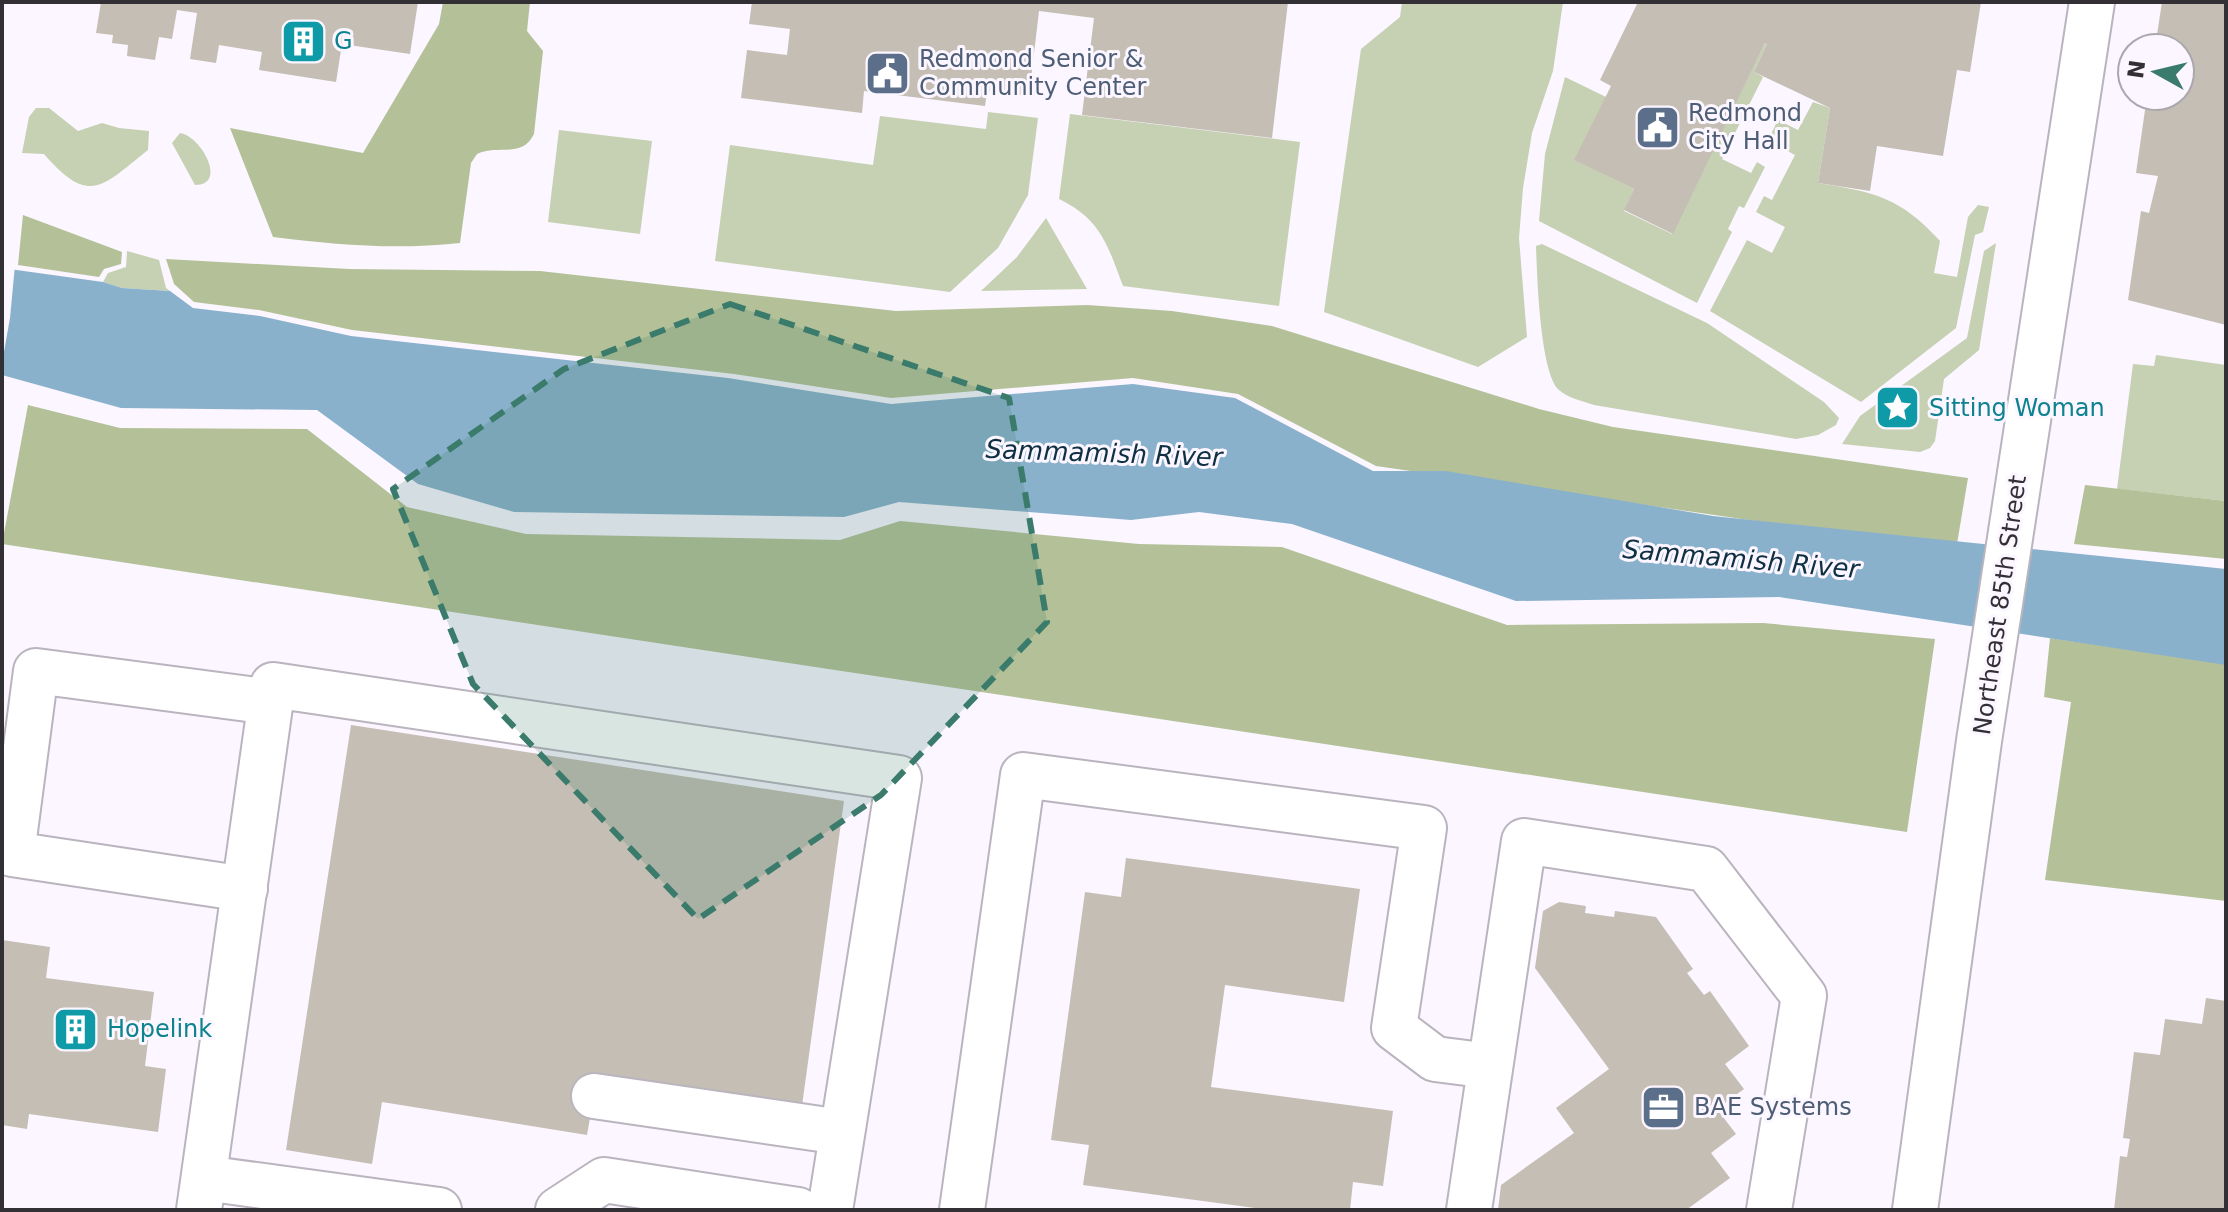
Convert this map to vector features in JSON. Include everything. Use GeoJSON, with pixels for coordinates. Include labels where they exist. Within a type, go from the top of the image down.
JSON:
{"type":"FeatureCollection","features":[{"type":"Feature","properties":{"kind":"street","name":"Northeast 85th Street"},"geometry":{"type":"LineString","coordinates":[[1915,1210],[1979,741],[2092,2]]}},
{"type":"Feature","properties":{"kind":"street"},"geometry":{"type":"LineString","coordinates":[[245,889],[12,854],[36,671],[271,702]]}},
{"type":"Feature","properties":{"kind":"street"},"geometry":{"type":"LineString","coordinates":[[439,1210],[201,1194],[273,685],[899,778],[830,1210]]}},
{"type":"Feature","properties":{"kind":"street"},"geometry":{"type":"LineString","coordinates":[[962,1210],[1023,775],[1424,828],[1394,1028],[1435,1059],[1490,1066]]}},
{"type":"Feature","properties":{"kind":"street"},"geometry":{"type":"LineString","coordinates":[[1469,1210],[1524,841],[1706,869],[1804,996],[1769,1210]]}},
{"type":"Feature","properties":{"kind":"street"},"geometry":{"type":"LineString","coordinates":[[594,1096],[841,1132]]}},
{"type":"Feature","properties":{"kind":"street"},"geometry":{"type":"LineString","coordinates":[[558,1210],[604,1180],[798,1210]]}},
{"type":"Feature","properties":{"kind":"highlighted area"},"geometry":{"type":"Polygon","coordinates":[[[730,304],[1009,398],[1047,622],[881,795],[698,919],[473,684],[393,489],[564,369],[730,304]]]}},
{"type":"Feature","properties":{"kind":"green space"},"geometry":{"type":"Polygon","coordinates":[[[443,2],[530,2],[527,31],[543,51],[534,134],[529,142],[516,149],[477,154],[471,163],[460,243],[366,246],[273,237],[230,128],[363,153],[439,24],[443,2]]]}},
{"type":"Feature","properties":{"kind":"green space"},"geometry":{"type":"Polygon","coordinates":[[[1402,2],[1563,2],[1553,71],[1532,133],[1523,188],[1519,238],[1527,337],[1478,367],[1324,312],[1361,49],[1400,17],[1402,2]]]}},
{"type":"Feature","properties":{"kind":"green space"},"geometry":{"type":"Polygon","coordinates":[[[1765,43],[1754,72],[1763,77],[1722,159],[1751,173],[1757,162],[1765,167],[1744,208],[1739,206],[1728,229],[1732,232],[1697,303],[1539,221],[1545,154],[1565,77],[1606,97],[1575,160],[1634,189],[1624,211],[1672,234],[1765,43]]]}},
{"type":"Feature","properties":{"kind":"green space"},"geometry":{"type":"Polygon","coordinates":[[[1813,102],[1830,108],[1818,183],[1871,194],[1912,215],[1940,241],[1934,273],[1957,277],[1968,217],[1978,205],[1989,207],[1983,232],[1975,235],[1956,328],[1861,402],[1710,311],[1747,240],[1772,253],[1785,227],[1756,212],[1764,196],[1772,200],[1795,155],[1774,144],[1771,149],[1765,146],[1778,120],[1798,130],[1813,102]]]}},
{"type":"Feature","properties":{"kind":"green space"},"geometry":{"type":"Polygon","coordinates":[[[36,108],[49,108],[78,131],[102,123],[149,131],[148,150],[107,181],[85,186],[60,171],[44,154],[22,153],[29,117],[36,108]]]}},
{"type":"Feature","properties":{"kind":"green space"},"geometry":{"type":"Polygon","coordinates":[[[988,112],[1038,118],[1028,195],[998,248],[950,292],[715,261],[730,145],[873,165],[880,116],[986,129],[988,112]]]}},
{"type":"Feature","properties":{"kind":"green space"},"geometry":{"type":"Polygon","coordinates":[[[1070,114],[1300,142],[1279,306],[1123,286],[1107,246],[1094,225],[1085,215],[1059,199],[1070,114]]]}},
{"type":"Feature","properties":{"kind":"green space"},"geometry":{"type":"Polygon","coordinates":[[[559,130],[652,141],[640,234],[548,222],[559,130]]]}},
{"type":"Feature","properties":{"kind":"green space"},"geometry":{"type":"Polygon","coordinates":[[[180,133],[196,142],[208,160],[210,177],[205,183],[195,185],[172,143],[180,133]]]}},
{"type":"Feature","properties":{"kind":"green space"},"geometry":{"type":"Polygon","coordinates":[[[23,215],[122,252],[121,264],[104,269],[99,277],[18,265],[23,215]]]}},
{"type":"Feature","properties":{"kind":"green space"},"geometry":{"type":"Polygon","coordinates":[[[1046,218],[1087,289],[981,291],[1017,257],[1046,218]]]}},
{"type":"Feature","properties":{"kind":"green space"},"geometry":{"type":"Polygon","coordinates":[[[1996,243],[1979,350],[1944,379],[1935,441],[1930,448],[1920,452],[1842,444],[1860,416],[1967,338],[1984,251],[1996,243]]]}},
{"type":"Feature","properties":{"kind":"green space"},"geometry":{"type":"Polygon","coordinates":[[[1542,244],[1707,323],[1824,402],[1839,418],[1836,425],[1818,435],[1796,439],[1594,405],[1563,393],[1553,380],[1544,344],[1536,246],[1542,244]]]}},
{"type":"Feature","properties":{"kind":"green space"},"geometry":{"type":"Polygon","coordinates":[[[127,251],[159,260],[166,288],[170,291],[122,288],[103,282],[108,273],[126,267],[127,251]]]}},
{"type":"Feature","properties":{"kind":"green space"},"geometry":{"type":"Polygon","coordinates":[[[166,259],[349,269],[540,271],[896,311],[1087,305],[1172,311],[1272,326],[1539,409],[1613,427],[1968,478],[1956,550],[1376,466],[1238,394],[1133,378],[891,398],[734,374],[352,330],[259,310],[194,302],[174,284],[166,259]]]}},
{"type":"Feature","properties":{"kind":"green space"},"geometry":{"type":"Polygon","coordinates":[[[2156,355],[2226,365],[2226,501],[2117,489],[2133,364],[2154,366],[2156,355]]]}},
{"type":"Feature","properties":{"kind":"green space"},"geometry":{"type":"Polygon","coordinates":[[[28,405],[120,428],[307,429],[407,507],[526,534],[840,540],[900,521],[1139,544],[1282,547],[1507,625],[1763,623],[1935,639],[1907,832],[2,544],[28,405]]]}},
{"type":"Feature","properties":{"kind":"green space"},"geometry":{"type":"Polygon","coordinates":[[[2085,485],[2226,501],[2226,559],[2074,544],[2085,485]]]}},
{"type":"Feature","properties":{"kind":"green space"},"geometry":{"type":"Polygon","coordinates":[[[2050,638],[2226,664],[2226,901],[2045,880],[2071,702],[2044,697],[2050,638]]]}},
{"type":"Feature","properties":{"kind":"water","name":"Sammamish River"},"geometry":{"type":"Polygon","coordinates":[[[2,268],[103,282],[122,288],[170,291],[193,308],[260,316],[351,336],[728,378],[891,404],[1133,384],[1235,398],[1373,471],[1446,471],[1713,516],[2226,569],[2226,665],[1779,597],[1516,601],[1292,524],[1199,512],[1131,520],[899,502],[844,517],[514,512],[418,484],[317,410],[121,408],[2,375],[2,268]]]}},
{"type":"Feature","properties":{"kind":"pier"},"geometry":{"type":"Polygon","coordinates":[[[2,264],[15,265],[2,363],[2,264]]]}},
{"type":"Feature","properties":{"kind":"building","name":"G"},"geometry":{"type":"Polygon","coordinates":[[[101,2],[418,2],[410,54],[342,44],[336,82],[259,70],[262,52],[219,45],[216,63],[190,59],[197,13],[177,10],[172,39],[159,37],[155,60],[127,56],[128,45],[112,43],[113,35],[96,33],[101,2]]]}},
{"type":"Feature","properties":{"kind":"building","name":"Redmond Senior & Community Center"},"geometry":{"type":"Polygon","coordinates":[[[752,2],[1288,2],[1272,138],[1082,115],[1094,18],[1039,11],[1029,96],[987,91],[985,106],[864,91],[862,113],[741,98],[747,50],[787,55],[790,29],[749,24],[752,2]]]}},
{"type":"Feature","properties":{"kind":"building","name":"Redmond City Hall"},"geometry":{"type":"Polygon","coordinates":[[[1638,2],[1981,2],[1970,72],[1957,70],[1943,156],[1877,146],[1870,191],[1818,183],[1830,108],[1754,72],[1765,43],[1673,234],[1624,210],[1634,189],[1574,160],[1611,86],[1600,80],[1638,2]]]}},
{"type":"Feature","properties":{"kind":"building"},"geometry":{"type":"Polygon","coordinates":[[[2162,2],[2226,2],[2226,325],[2128,300],[2141,211],[2149,213],[2158,176],[2136,173],[2145,112],[2196,112],[2196,32],[2157,32],[2162,2]]]}},
{"type":"Feature","properties":{"kind":"building"},"geometry":{"type":"Polygon","coordinates":[[[351,725],[844,801],[801,1113],[596,1083],[587,1135],[382,1102],[372,1164],[286,1150],[351,725]]]}},
{"type":"Feature","properties":{"kind":"building"},"geometry":{"type":"Polygon","coordinates":[[[1126,858],[1360,889],[1344,1002],[1225,985],[1211,1087],[1393,1111],[1383,1186],[1353,1182],[1350,1210],[1270,1210],[1083,1185],[1089,1145],[1051,1140],[1085,892],[1121,897],[1126,858]]]}},
{"type":"Feature","properties":{"kind":"building"},"geometry":{"type":"Polygon","coordinates":[[[1559,902],[1586,906],[1585,913],[1614,917],[1615,911],[1656,917],[1693,969],[1687,973],[1704,995],[1710,991],[1749,1046],[1725,1064],[1744,1089],[1717,1109],[1736,1134],[1711,1153],[1730,1178],[1686,1210],[1498,1210],[1501,1185],[1574,1133],[1556,1108],[1609,1069],[1535,968],[1543,911],[1559,902]]]}},
{"type":"Feature","properties":{"kind":"building","name":"Hopelink"},"geometry":{"type":"Polygon","coordinates":[[[2,940],[50,947],[46,978],[154,992],[145,1066],[166,1069],[158,1132],[29,1114],[27,1129],[2,1125],[2,940]]]}},
{"type":"Feature","properties":{"kind":"building"},"geometry":{"type":"Polygon","coordinates":[[[2206,998],[2226,1001],[2226,1210],[2114,1210],[2120,1156],[2127,1157],[2130,1139],[2123,1138],[2134,1052],[2160,1055],[2165,1019],[2202,1024],[2206,998]]]}},
{"type":"Feature","properties":{"kind":"place","name":"G"},"geometry":{"type":"Point","coordinates":[303,41]}},
{"type":"Feature","properties":{"kind":"place","name":"Redmond Senior & Community Center"},"geometry":{"type":"Point","coordinates":[888,73]}},
{"type":"Feature","properties":{"kind":"place","name":"Redmond City Hall"},"geometry":{"type":"Point","coordinates":[1657,127]}},
{"type":"Feature","properties":{"kind":"place","name":"Sitting Woman"},"geometry":{"type":"Point","coordinates":[1898,408]}},
{"type":"Feature","properties":{"kind":"place","name":"Hopelink"},"geometry":{"type":"Point","coordinates":[76,1029]}},
{"type":"Feature","properties":{"kind":"place","name":"BAE Systems"},"geometry":{"type":"Point","coordinates":[1663,1107]}}]}
